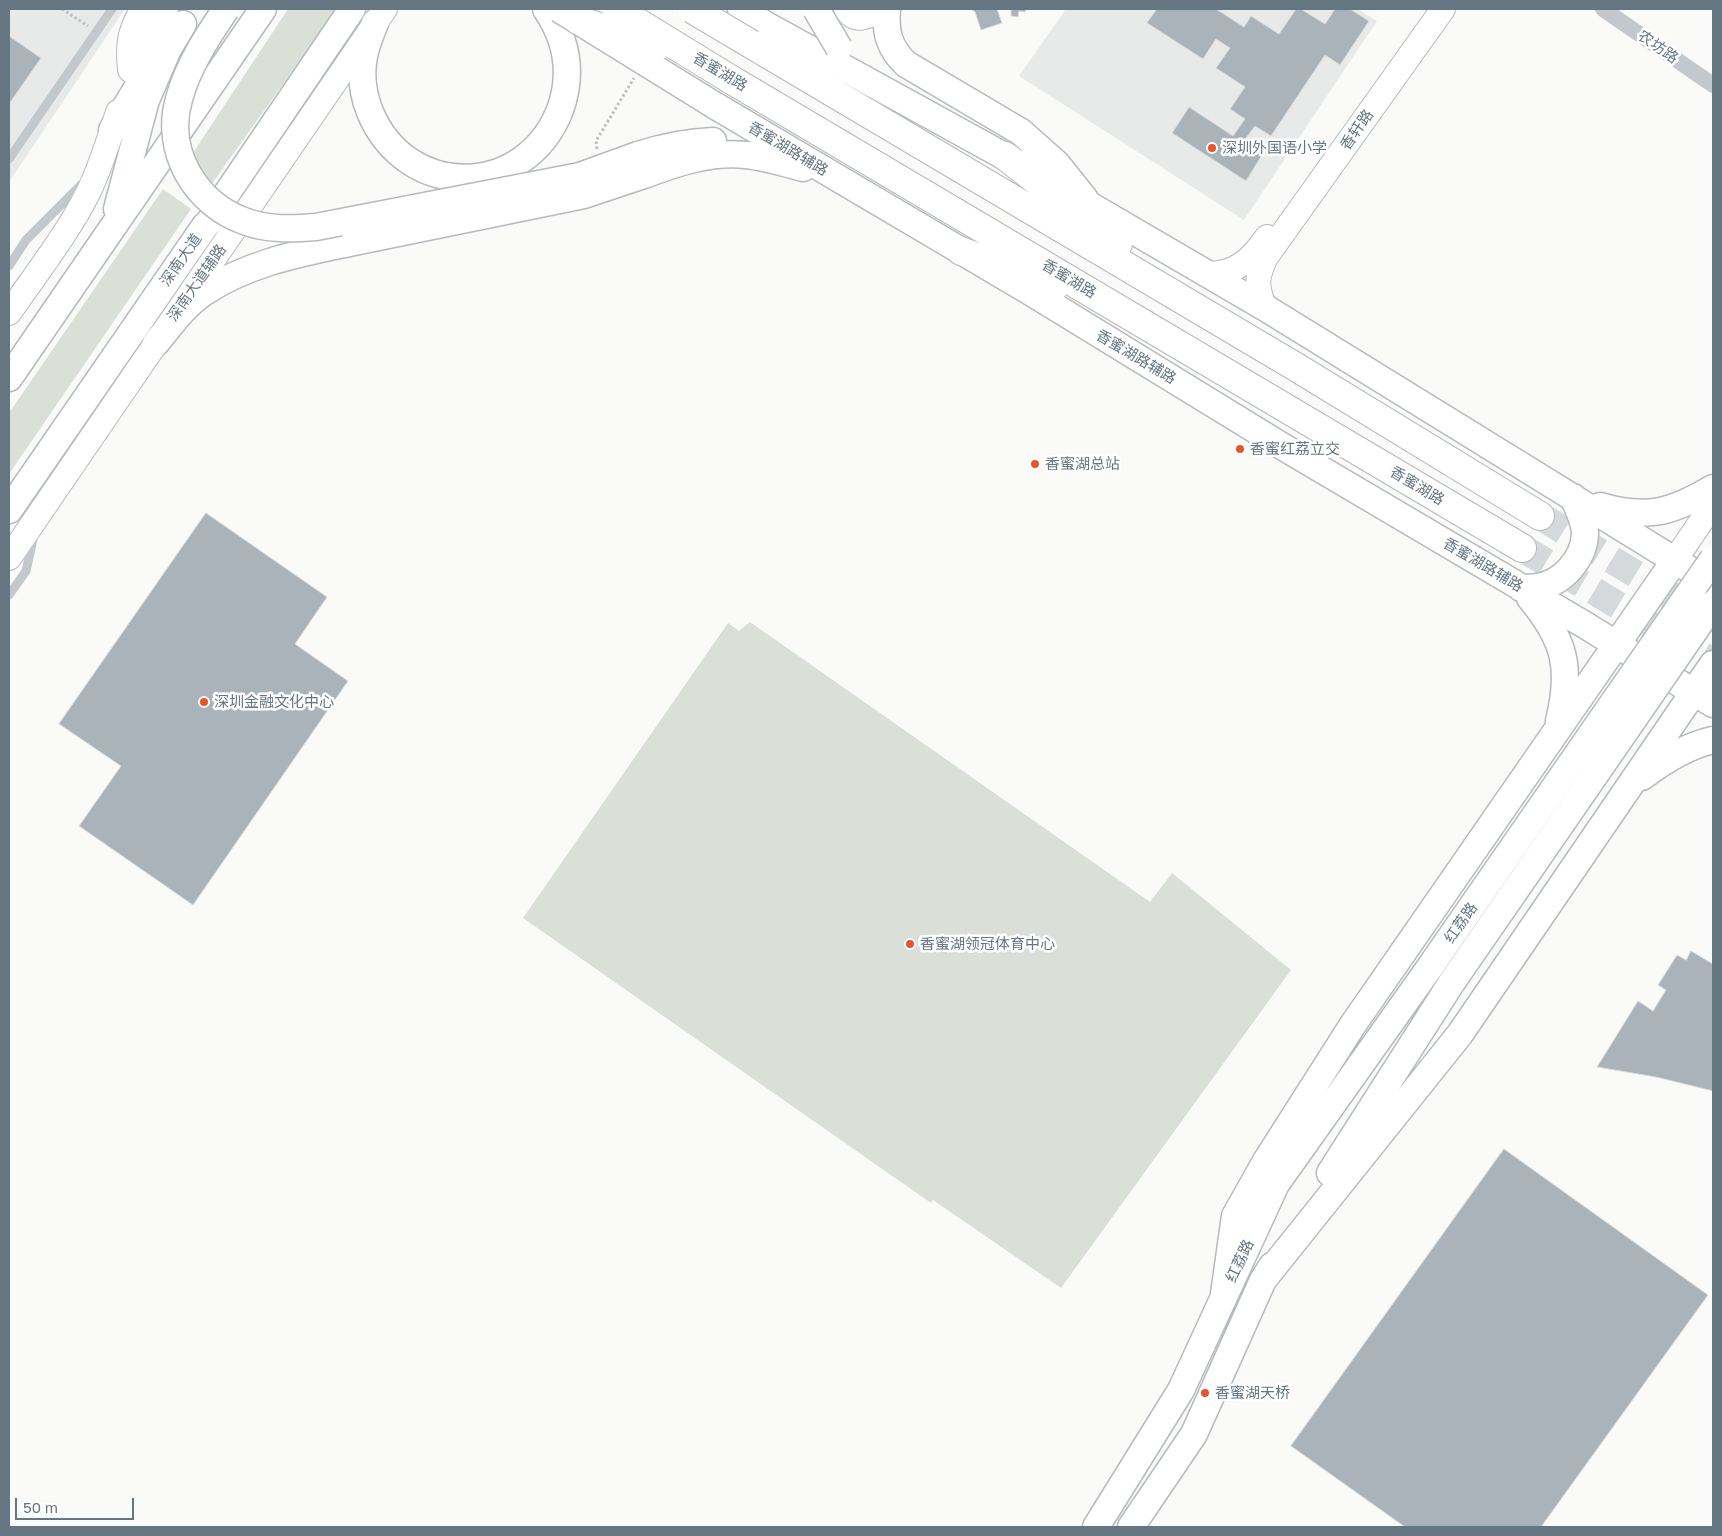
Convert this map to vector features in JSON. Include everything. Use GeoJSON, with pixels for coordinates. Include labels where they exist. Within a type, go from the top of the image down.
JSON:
{"type":"FeatureCollection","features":[{"type":"Feature","properties":{"kind":"highway"},"geometry":{"type":"LineString","coordinates":[[132,69],[130,50],[132,35],[145,9]]}},
{"type":"Feature","properties":{"kind":"highway","name":"香蜜湖路"},"geometry":{"type":"LineString","coordinates":[[616,9],[1522,548]]}},
{"type":"Feature","properties":{"kind":"highway"},"geometry":{"type":"LineString","coordinates":[[692,9],[758,34],[1208,314],[1540,516]]}},
{"type":"Feature","properties":{"kind":"highway"},"geometry":{"type":"LineString","coordinates":[[568,15],[698,59]]}},
{"type":"Feature","properties":{"kind":"highway"},"geometry":{"type":"LineString","coordinates":[[1005,156],[1208,314]]}},
{"type":"Feature","properties":{"kind":"highway"},"geometry":{"type":"LineString","coordinates":[[961,251],[1121,310]]}},
{"type":"Feature","properties":{"kind":"main road"},"geometry":{"type":"LineString","coordinates":[[226,9],[191,66],[178,100],[176,122],[178,147],[185,170],[197,187],[210,201],[228,214],[245,222],[287,229],[316,227],[641,165],[670,165],[716,155],[744,154],[768,158],[820,174],[852,187]]}},
{"type":"Feature","properties":{"kind":"main road"},"geometry":{"type":"LineString","coordinates":[[9,378],[263,9]]}},
{"type":"Feature","properties":{"kind":"main road","name":"深南大道"},"geometry":{"type":"LineString","coordinates":[[9,510],[205,226],[212,219],[217,208],[352,9]]}},
{"type":"Feature","properties":{"kind":"main road"},"geometry":{"type":"LineString","coordinates":[[380,16],[366,46],[362,64],[363,84],[368,105],[379,129],[400,155],[415,165],[432,173],[450,178],[471,178],[493,175],[512,167],[530,153],[547,134],[557,116],[564,97],[568,76],[566,55],[562,37],[546,9]]}},
{"type":"Feature","properties":{"kind":"main road"},"geometry":{"type":"LineString","coordinates":[[741,9],[758,34],[899,98],[1005,156],[1264,307],[1713,584]]}},
{"type":"Feature","properties":{"kind":"main road"},"geometry":{"type":"LineString","coordinates":[[807,9],[858,68],[899,98]]}},
{"type":"Feature","properties":{"kind":"main road"},"geometry":{"type":"LineString","coordinates":[[816,9],[839,48]]}},
{"type":"Feature","properties":{"kind":"main road"},"geometry":{"type":"LineString","coordinates":[[846,9],[850,14],[858,18],[868,16],[879,9]]}},
{"type":"Feature","properties":{"kind":"main road"},"geometry":{"type":"LineString","coordinates":[[887,9],[886,32],[897,56],[906,64],[1021,132],[1057,164],[1090,206]]}},
{"type":"Feature","properties":{"kind":"main road","name":"香轩路"},"geometry":{"type":"LineString","coordinates":[[1207,274],[1220,274],[1236,268],[1257,251],[1427,9]]}},
{"type":"Feature","properties":{"kind":"main road","name":"香轩路"},"geometry":{"type":"LineString","coordinates":[[1264,307],[1257,288],[1260,271],[1266,257],[1443,9]]}},
{"type":"Feature","properties":{"kind":"main road"},"geometry":{"type":"LineString","coordinates":[[9,313],[73,220],[89,192],[100,166],[132,69],[146,41],[181,14]]}},
{"type":"Feature","properties":{"kind":"main road"},"geometry":{"type":"LineString","coordinates":[[96,252],[110,226],[118,204],[146,100],[181,14]]}},
{"type":"Feature","properties":{"kind":"main road"},"geometry":{"type":"LineString","coordinates":[[112,130],[181,14]]}},
{"type":"Feature","properties":{"kind":"main road","name":"香蜜湖路辅路"},"geometry":{"type":"LineString","coordinates":[[568,15],[1290,451],[1704,698]]}},
{"type":"Feature","properties":{"kind":"main road","name":"深南大道辅路"},"geometry":{"type":"LineString","coordinates":[[9,558],[380,16]]}},
{"type":"Feature","properties":{"kind":"main road"},"geometry":{"type":"LineString","coordinates":[[156,343],[179,315],[202,294],[225,280],[254,267],[288,256],[584,195],[641,165],[663,147],[685,142],[712,141],[746,144],[802,156]]}},
{"type":"Feature","properties":{"kind":"main road"},"geometry":{"type":"LineString","coordinates":[[1573,497],[1609,509],[1639,514],[1666,510],[1690,502],[1713,488]]}},
{"type":"Feature","properties":{"kind":"main road"},"geometry":{"type":"LineString","coordinates":[[1522,588],[1538,587],[1552,582],[1567,572],[1576,562],[1582,550],[1585,533],[1582,516],[1573,497]]}},
{"type":"Feature","properties":{"kind":"main road"},"geometry":{"type":"LineString","coordinates":[[1675,560],[1713,504]]}},
{"type":"Feature","properties":{"kind":"main road","name":"红荔路"},"geometry":{"type":"LineString","coordinates":[[1096,1527],[1181,1390],[1276,1184],[1430,967],[1713,559]]}},
{"type":"Feature","properties":{"kind":"main road","name":"红荔路"},"geometry":{"type":"LineString","coordinates":[[1224,1294],[1235,1216],[1266,1161],[1352,1026],[1675,560]]}},
{"type":"Feature","properties":{"kind":"main road"},"geometry":{"type":"LineString","coordinates":[[1522,588],[1543,614],[1557,637],[1564,656],[1566,678],[1564,702],[1556,732]]}},
{"type":"Feature","properties":{"kind":"main road","name":"红荔路"},"geometry":{"type":"LineString","coordinates":[[1131,1527],[1194,1434],[1263,1280],[1452,982],[1713,604]]}},
{"type":"Feature","properties":{"kind":"main road","name":"红荔路"},"geometry":{"type":"LineString","coordinates":[[1263,1280],[1460,1034],[1631,785],[1704,698],[1713,664]]}},
{"type":"Feature","properties":{"kind":"main road"},"geometry":{"type":"LineString","coordinates":[[1556,732],[1574,723],[1590,722],[1611,730],[1626,745],[1633,762],[1631,785]]}},
{"type":"Feature","properties":{"kind":"main road"},"geometry":{"type":"LineString","coordinates":[[1631,785],[1662,762],[1687,749],[1713,740]]}},
{"type":"Feature","properties":{"kind":"street","name":"农坊路"},"geometry":{"type":"LineString","coordinates":[[1603,9],[1713,85]]}},
{"type":"Feature","properties":{"kind":"lane"},"geometry":{"type":"LineString","coordinates":[[9,160],[112,9]]}},
{"type":"Feature","properties":{"kind":"lane"},"geometry":{"type":"LineString","coordinates":[[9,266],[26,240],[100,166]]}},
{"type":"Feature","properties":{"kind":"lane"},"geometry":{"type":"LineString","coordinates":[[9,595],[26,571],[38,516]]}},
{"type":"Feature","properties":{"kind":"path"},"geometry":{"type":"LineString","coordinates":[[62,9],[97,32]]}},
{"type":"Feature","properties":{"kind":"path"},"geometry":{"type":"LineString","coordinates":[[597,150],[596,141],[636,75]]}},
{"type":"Feature","properties":{"kind":"shaded area"},"geometry":{"type":"Polygon","coordinates":[[[9,9],[125,9],[9,182],[9,9]]]}},
{"type":"Feature","properties":{"kind":"shaded area"},"geometry":{"type":"Polygon","coordinates":[[[288,9],[336,9],[206,192],[179,174],[288,9]]]}},
{"type":"Feature","properties":{"kind":"shaded area","name":"深圳外国语小学"},"geometry":{"type":"Polygon","coordinates":[[[1066,9],[1358,9],[1377,21],[1244,220],[1019,76],[1066,9]]]}},
{"type":"Feature","properties":{"kind":"shaded area"},"geometry":{"type":"Polygon","coordinates":[[[163,189],[191,209],[9,474],[9,413],[163,189]]]}},
{"type":"Feature","properties":{"kind":"shaded area","name":"香蜜湖领冠体育中心"},"geometry":{"type":"Polygon","coordinates":[[[750,622],[1150,902],[1172,873],[1291,970],[1061,1288],[933,1200],[931,1203],[523,918],[728,623],[739,631],[750,622]]]}},
{"type":"Feature","properties":{"kind":"building"},"geometry":{"type":"Polygon","coordinates":[[[971,9],[997,9],[1002,23],[981,30],[975,12],[971,9]]]}},
{"type":"Feature","properties":{"kind":"building"},"geometry":{"type":"Polygon","coordinates":[[[1003,9],[1026,9],[1025,12],[1019,11],[1018,17],[1011,16],[1011,10],[1003,9]]]}},
{"type":"Feature","properties":{"kind":"building"},"geometry":{"type":"Polygon","coordinates":[[[1157,9],[1216,9],[1244,27],[1251,16],[1279,34],[1296,9],[1301,9],[1325,24],[1335,9],[1350,9],[1369,21],[1340,65],[1325,55],[1271,136],[1255,126],[1243,142],[1262,155],[1246,181],[1172,133],[1189,107],[1233,136],[1245,119],[1230,109],[1245,87],[1216,68],[1230,48],[1216,39],[1203,59],[1147,23],[1157,9]]]}},
{"type":"Feature","properties":{"kind":"building"},"geometry":{"type":"Polygon","coordinates":[[[9,36],[41,58],[9,104],[9,36]]]}},
{"type":"Feature","properties":{"kind":"building","name":"深圳金融文化中心"},"geometry":{"type":"Polygon","coordinates":[[[206,513],[327,597],[295,644],[348,681],[193,905],[79,826],[121,766],[59,724],[206,513]]]}},
{"type":"Feature","properties":{"kind":"building"},"geometry":{"type":"Polygon","coordinates":[[[1691,951],[1713,964],[1713,1091],[1656,1077],[1597,1067],[1638,1001],[1653,1011],[1666,990],[1658,985],[1677,955],[1686,960],[1691,951]]]}},
{"type":"Feature","properties":{"kind":"building"},"geometry":{"type":"Polygon","coordinates":[[[1504,1149],[1708,1295],[1541,1527],[1405,1527],[1291,1446],[1504,1149]]]}},
{"type":"Feature","properties":{"kind":"tunnel"},"geometry":{"type":"LineString","coordinates":[[1540,516],[1703,615]]}},
{"type":"Feature","properties":{"kind":"tunnel"},"geometry":{"type":"LineString","coordinates":[[1522,548],[1713,662]]}},
{"type":"Feature","properties":{"kind":"place","name":"深圳外国语小学"},"geometry":{"type":"Point","coordinates":[1212,148]}},
{"type":"Feature","properties":{"kind":"place","name":"香蜜红荔立交"},"geometry":{"type":"Point","coordinates":[1240,449]}},
{"type":"Feature","properties":{"kind":"place","name":"香蜜湖总站"},"geometry":{"type":"Point","coordinates":[1035,464]}},
{"type":"Feature","properties":{"kind":"place","name":"深圳金融文化中心"},"geometry":{"type":"Point","coordinates":[204,702]}},
{"type":"Feature","properties":{"kind":"place","name":"香蜜湖领冠体育中心"},"geometry":{"type":"Point","coordinates":[910,944]}},
{"type":"Feature","properties":{"kind":"place","name":"香蜜湖天桥"},"geometry":{"type":"Point","coordinates":[1205,1393]}}]}
